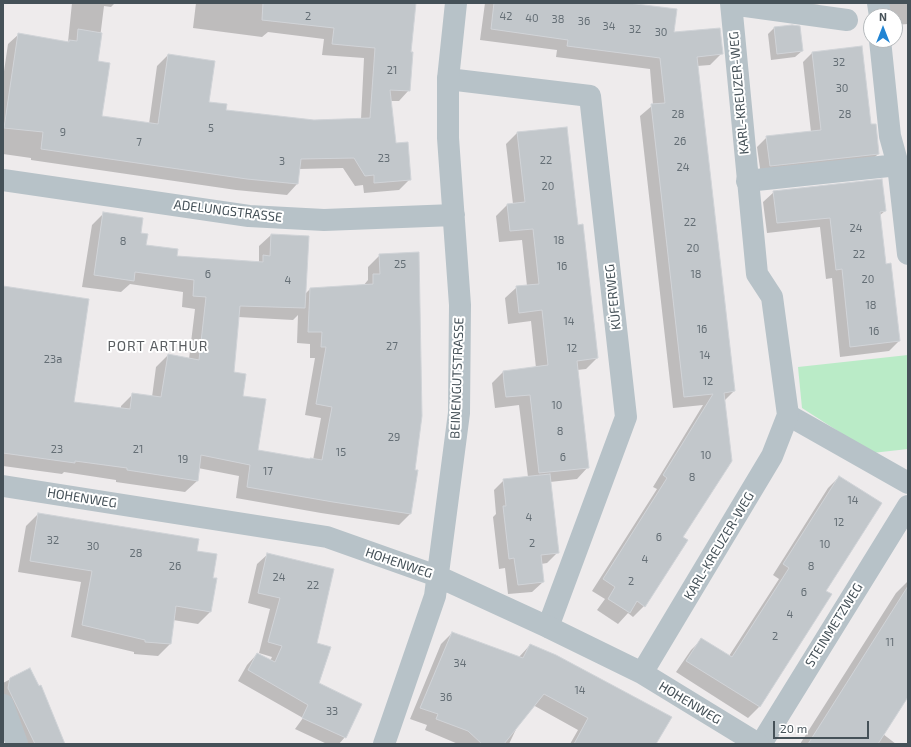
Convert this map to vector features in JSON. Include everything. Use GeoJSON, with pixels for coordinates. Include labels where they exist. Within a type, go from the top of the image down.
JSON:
{"type":"FeatureCollection","features":[{"type":"Feature","properties":{"kind":"street","name":"BEINENGUTSTRASSE"},"geometry":{"type":"LineString","coordinates":[[384,744],[435,596],[459,413],[460,305],[448,138],[448,79],[456,3]]}},
{"type":"Feature","properties":{"kind":"street","name":"KARL-KREUZER-WEG"},"geometry":{"type":"LineString","coordinates":[[642,673],[772,456],[788,415],[772,297],[756,274],[731,4],[847,20]]}},
{"type":"Feature","properties":{"kind":"street"},"geometry":{"type":"LineString","coordinates":[[881,48],[890,136],[898,165],[908,254]]}},
{"type":"Feature","properties":{"kind":"street","name":"KÜFERWEG"},"geometry":{"type":"LineString","coordinates":[[448,79],[590,96],[626,417],[548,627]]}},
{"type":"Feature","properties":{"kind":"street"},"geometry":{"type":"LineString","coordinates":[[748,181],[898,165]]}},
{"type":"Feature","properties":{"kind":"street","name":"ADELUNGSTRASSE"},"geometry":{"type":"LineString","coordinates":[[3,180],[249,216],[324,220],[454,215]]}},
{"type":"Feature","properties":{"kind":"street"},"geometry":{"type":"LineString","coordinates":[[788,415],[908,483]]}},
{"type":"Feature","properties":{"kind":"street","name":"HOHENWEG"},"geometry":{"type":"LineString","coordinates":[[3,487],[326,537],[438,576],[548,627],[642,673],[760,744]]}},
{"type":"Feature","properties":{"kind":"street","name":"STEINMETZWEG"},"geometry":{"type":"LineString","coordinates":[[760,744],[908,506]]}},
{"type":"Feature","properties":{"kind":"street"},"geometry":{"type":"LineString","coordinates":[[3,705],[17,744]]}},
{"type":"Feature","properties":{"kind":"green space"},"geometry":{"type":"Polygon","coordinates":[[[908,355],[908,449],[872,453],[802,408],[798,367],[908,355]]]}},
{"type":"Feature","properties":{"kind":"building"},"geometry":{"type":"Polygon","coordinates":[[[263,3],[416,3],[411,52],[413,52],[410,91],[390,90],[396,143],[408,142],[411,180],[374,183],[374,175],[365,176],[354,158],[301,159],[298,184],[247,179],[41,149],[43,132],[4,128],[18,33],[69,42],[69,40],[77,41],[78,29],[102,33],[98,61],[110,63],[102,116],[158,124],[168,54],[215,61],[209,102],[227,104],[226,110],[314,120],[370,118],[375,48],[332,44],[334,28],[262,20],[263,3]]]}},
{"type":"Feature","properties":{"kind":"building"},"geometry":{"type":"Polygon","coordinates":[[[494,3],[628,3],[677,9],[674,32],[720,28],[723,54],[697,57],[735,391],[724,393],[732,461],[683,537],[688,540],[645,607],[637,601],[630,613],[608,599],[615,587],[603,579],[667,478],[663,475],[713,394],[684,397],[651,104],[665,103],[660,58],[567,46],[568,40],[491,29],[494,3]]]}},
{"type":"Feature","properties":{"kind":"building"},"geometry":{"type":"Polygon","coordinates":[[[792,25],[800,26],[803,51],[777,54],[774,27],[792,25]]]}},
{"type":"Feature","properties":{"kind":"building"},"geometry":{"type":"Polygon","coordinates":[[[862,46],[871,124],[876,124],[879,154],[770,166],[766,136],[821,130],[812,52],[862,46]]]}},
{"type":"Feature","properties":{"kind":"building"},"geometry":{"type":"Polygon","coordinates":[[[567,127],[578,225],[583,224],[598,358],[577,361],[589,468],[539,473],[530,395],[506,397],[504,383],[503,371],[548,365],[542,310],[519,313],[516,286],[539,284],[533,229],[510,231],[507,204],[525,202],[517,132],[567,127]]]}},
{"type":"Feature","properties":{"kind":"building"},"geometry":{"type":"Polygon","coordinates":[[[882,179],[886,211],[880,212],[886,264],[891,263],[900,341],[850,347],[842,269],[836,270],[830,218],[777,223],[773,191],[882,179]]]}},
{"type":"Feature","properties":{"kind":"building"},"geometry":{"type":"Polygon","coordinates":[[[103,212],[143,218],[141,233],[148,234],[146,245],[178,249],[177,256],[263,262],[263,255],[270,256],[271,234],[309,236],[305,308],[240,306],[234,372],[246,374],[243,396],[266,399],[258,450],[310,459],[322,460],[332,407],[316,404],[326,347],[321,347],[322,332],[308,332],[310,288],[373,284],[373,274],[380,274],[379,254],[419,252],[422,416],[415,470],[418,470],[411,514],[247,487],[250,465],[201,455],[198,481],[127,470],[127,468],[75,461],[75,463],[3,453],[3,286],[89,299],[74,402],[130,409],[132,393],[161,397],[168,354],[199,360],[206,297],[193,296],[194,280],[135,272],[134,281],[94,275],[103,212]]]}},
{"type":"Feature","properties":{"kind":"building"},"geometry":{"type":"Polygon","coordinates":[[[550,474],[559,553],[541,555],[544,582],[518,585],[514,558],[509,559],[503,506],[506,506],[503,479],[550,474]]]}},
{"type":"Feature","properties":{"kind":"building"},"geometry":{"type":"Polygon","coordinates":[[[839,476],[882,503],[826,591],[832,594],[760,707],[686,661],[701,638],[732,657],[789,568],[783,564],[839,476]]]}},
{"type":"Feature","properties":{"kind":"building"},"geometry":{"type":"Polygon","coordinates":[[[38,513],[199,539],[197,551],[217,554],[213,578],[217,578],[211,612],[176,606],[171,644],[145,642],[145,640],[82,625],[92,571],[30,561],[38,513]]]}},
{"type":"Feature","properties":{"kind":"building"},"geometry":{"type":"Polygon","coordinates":[[[267,553],[334,569],[317,643],[331,647],[319,683],[362,704],[346,738],[302,718],[308,705],[248,670],[257,653],[275,662],[282,646],[268,642],[280,598],[258,593],[267,553]]]}},
{"type":"Feature","properties":{"kind":"building"},"geometry":{"type":"Polygon","coordinates":[[[908,586],[908,697],[878,744],[808,744],[908,586]]]}},
{"type":"Feature","properties":{"kind":"building"},"geometry":{"type":"Polygon","coordinates":[[[452,632],[523,658],[530,644],[556,655],[672,717],[656,744],[574,744],[588,718],[544,694],[504,744],[482,744],[468,731],[436,719],[438,714],[420,708],[452,632]]]}},
{"type":"Feature","properties":{"kind":"building"},"geometry":{"type":"Polygon","coordinates":[[[30,668],[39,686],[41,685],[65,744],[35,744],[8,688],[10,678],[30,668]]]}},
{"type":"Feature","properties":{"kind":"district","name":"PORT ARTHUR"},"geometry":{"type":"Point","coordinates":[158,346]}}]}
